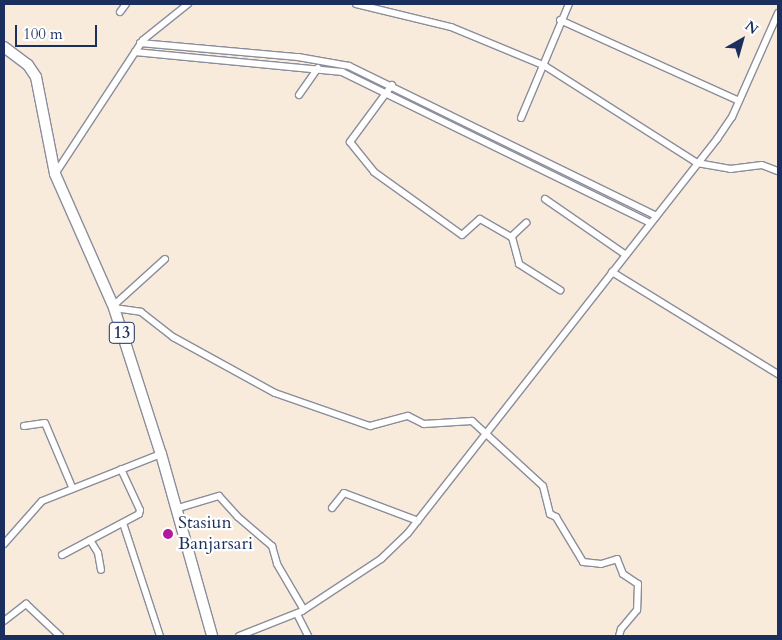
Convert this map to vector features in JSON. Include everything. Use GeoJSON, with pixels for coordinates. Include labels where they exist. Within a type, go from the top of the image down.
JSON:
{"type":"FeatureCollection","features":[{"type":"Feature","properties":{"kind":"highway","name":"13"},"geometry":{"type":"LineString","coordinates":[[4,48],[28,65],[36,77],[55,174],[114,307],[161,454],[212,636]]}},
{"type":"Feature","properties":{"kind":"street"},"geometry":{"type":"LineString","coordinates":[[120,12],[126,4]]}},
{"type":"Feature","properties":{"kind":"street"},"geometry":{"type":"LineString","coordinates":[[55,174],[138,47],[150,32],[188,4]]}},
{"type":"Feature","properties":{"kind":"street"},"geometry":{"type":"LineString","coordinates":[[356,4],[432,20],[498,44],[545,66],[697,163],[730,169],[762,165],[778,171]]}},
{"type":"Feature","properties":{"kind":"street"},"geometry":{"type":"LineString","coordinates":[[521,118],[545,66],[560,20],[569,4]]}},
{"type":"Feature","properties":{"kind":"street"},"geometry":{"type":"LineString","coordinates":[[239,636],[304,610],[381,559],[418,521],[732,116],[778,13]]}},
{"type":"Feature","properties":{"kind":"street"},"geometry":{"type":"LineString","coordinates":[[560,20],[738,101]]}},
{"type":"Feature","properties":{"kind":"street"},"geometry":{"type":"LineString","coordinates":[[138,47],[329,66],[366,78],[581,184],[656,216]]}},
{"type":"Feature","properties":{"kind":"street"},"geometry":{"type":"LineString","coordinates":[[271,59],[318,68],[329,66]]}},
{"type":"Feature","properties":{"kind":"street"},"geometry":{"type":"LineString","coordinates":[[299,95],[318,68]]}},
{"type":"Feature","properties":{"kind":"street"},"geometry":{"type":"LineString","coordinates":[[366,78],[390,89]]}},
{"type":"Feature","properties":{"kind":"street"},"geometry":{"type":"LineString","coordinates":[[390,89],[351,140],[350,145],[407,197],[462,235],[480,219],[512,237],[519,264],[560,290]]}},
{"type":"Feature","properties":{"kind":"street"},"geometry":{"type":"LineString","coordinates":[[581,184],[650,223]]}},
{"type":"Feature","properties":{"kind":"street"},"geometry":{"type":"LineString","coordinates":[[546,199],[626,255]]}},
{"type":"Feature","properties":{"kind":"street"},"geometry":{"type":"LineString","coordinates":[[512,237],[526,223]]}},
{"type":"Feature","properties":{"kind":"street"},"geometry":{"type":"LineString","coordinates":[[114,307],[165,259]]}},
{"type":"Feature","properties":{"kind":"street"},"geometry":{"type":"LineString","coordinates":[[612,272],[778,374]]}},
{"type":"Feature","properties":{"kind":"street"},"geometry":{"type":"LineString","coordinates":[[114,307],[141,312],[173,337],[275,393],[370,426],[408,416],[424,424],[472,421],[543,486],[550,514],[556,517],[583,562],[601,564],[617,559],[623,574],[638,584],[637,610],[620,629],[619,636]]}},
{"type":"Feature","properties":{"kind":"street"},"geometry":{"type":"LineString","coordinates":[[24,426],[45,423],[72,487]]}},
{"type":"Feature","properties":{"kind":"street"},"geometry":{"type":"LineString","coordinates":[[4,544],[34,507],[72,487],[161,454]]}},
{"type":"Feature","properties":{"kind":"street"},"geometry":{"type":"LineString","coordinates":[[62,555],[133,518],[140,510],[121,469]]}},
{"type":"Feature","properties":{"kind":"street"},"geometry":{"type":"LineString","coordinates":[[332,508],[344,493],[418,521]]}},
{"type":"Feature","properties":{"kind":"street"},"geometry":{"type":"LineString","coordinates":[[175,509],[219,496],[238,517],[274,549],[277,564],[304,610]]}},
{"type":"Feature","properties":{"kind":"street"},"geometry":{"type":"LineString","coordinates":[[123,523],[160,636]]}},
{"type":"Feature","properties":{"kind":"street"},"geometry":{"type":"LineString","coordinates":[[90,540],[98,553],[101,570]]}},
{"type":"Feature","properties":{"kind":"street"},"geometry":{"type":"LineString","coordinates":[[4,621],[26,604],[60,636]]}},
{"type":"Feature","properties":{"kind":"street"},"geometry":{"type":"LineString","coordinates":[[297,614],[308,636]]}},
{"type":"Feature","properties":{"kind":"place","name":"Stasiun Banjarsari"},"geometry":{"type":"Point","coordinates":[168,534]}}]}
